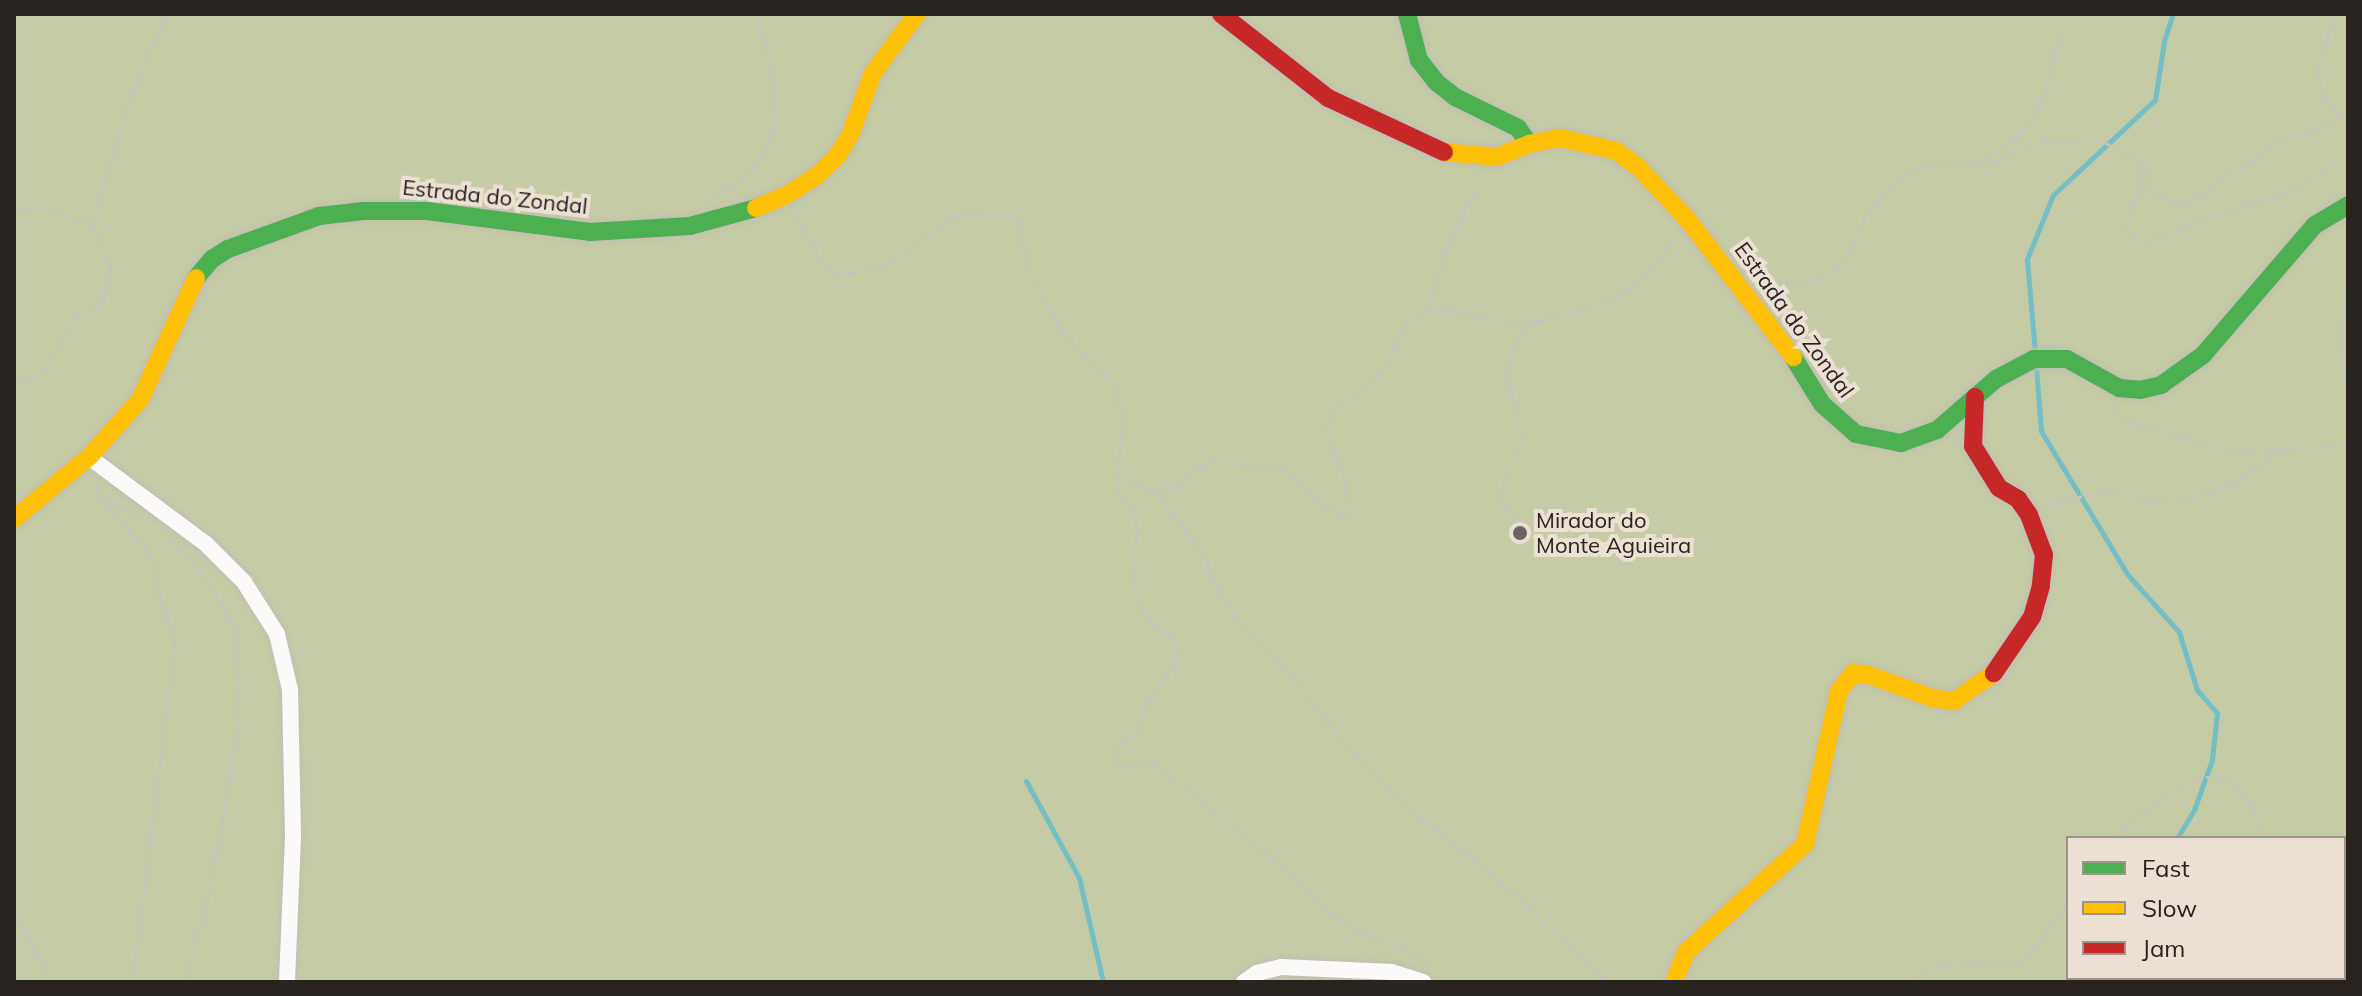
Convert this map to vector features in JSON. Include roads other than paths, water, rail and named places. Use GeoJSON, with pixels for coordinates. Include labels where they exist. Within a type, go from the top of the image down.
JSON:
{"type":"FeatureCollection","features":[{"type":"Feature","properties":{"kind":"street","name":"Estrada do Zondal"},"geometry":{"type":"LineString","coordinates":[[14,519],[89,457],[140,400],[197,276],[212,259],[259,236],[319,216],[364,211],[427,211],[590,232],[690,226],[744,213],[787,195],[818,175],[838,155],[851,133],[873,73],[917,14]]}},
{"type":"Feature","properties":{"kind":"street","name":"Estrada do Zondal"},"geometry":{"type":"LineString","coordinates":[[1221,14],[1328,98],[1449,154],[1497,157],[1529,144],[1561,138],[1616,151],[1638,167],[1688,220],[1776,331],[1822,404],[1856,434],[1878,441],[1901,443],[1937,430],[1996,379],[2034,359],[2067,359],[2119,388],[2140,390],[2161,385],[2182,373],[2203,355],[2315,225],[2348,205]]}},
{"type":"Feature","properties":{"kind":"street"},"geometry":{"type":"LineString","coordinates":[[1407,14],[1419,60],[1436,82],[1455,97],[1518,128],[1529,144]]}},
{"type":"Feature","properties":{"kind":"street"},"geometry":{"type":"LineString","coordinates":[[1674,982],[1686,952],[1805,844],[1812,825],[1839,691],[1853,673],[1869,675],[1932,698],[1954,701],[1994,673],[2032,617],[2041,586],[2044,555],[2029,515],[2018,499],[1999,488],[1973,446],[1975,397]]}},
{"type":"Feature","properties":{"kind":"street"},"geometry":{"type":"LineString","coordinates":[[89,457],[151,499],[206,544],[244,582],[277,634],[290,690],[293,838],[287,982]]}},
{"type":"Feature","properties":{"kind":"street"},"geometry":{"type":"LineString","coordinates":[[1244,982],[1257,973],[1281,967],[1392,972],[1426,977]]}},
{"type":"Feature","properties":{"kind":"waterway"},"geometry":{"type":"LineString","coordinates":[[2035,353],[2027,259],[2053,195],[2155,100],[2164,41],[2173,14]]}},
{"type":"Feature","properties":{"kind":"waterway"},"geometry":{"type":"LineString","coordinates":[[2036,367],[2041,431],[2128,575],[2179,632],[2197,690],[2217,713],[2212,760],[2194,810],[2178,836]]}},
{"type":"Feature","properties":{"kind":"waterway"},"geometry":{"type":"LineString","coordinates":[[1026,781],[1079,878],[1103,982]]}},
{"type":"Feature","properties":{"kind":"place","name":"Mirador do Monte Aguieira"},"geometry":{"type":"Point","coordinates":[1520,533]}}]}
